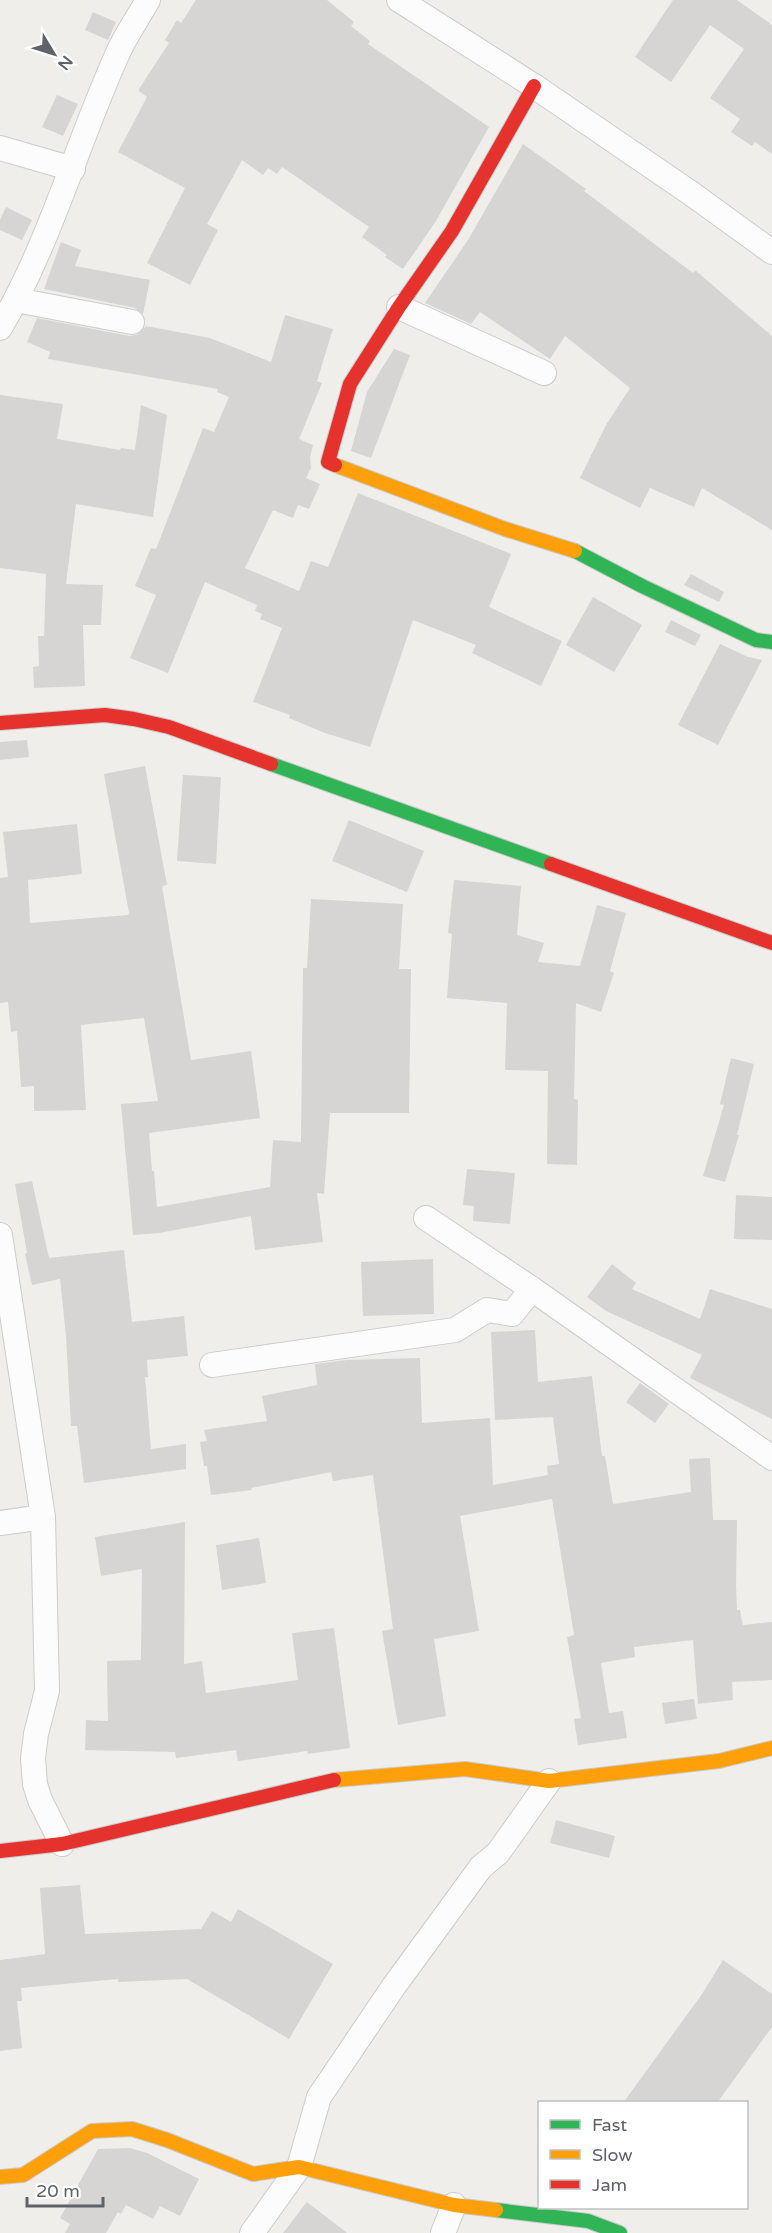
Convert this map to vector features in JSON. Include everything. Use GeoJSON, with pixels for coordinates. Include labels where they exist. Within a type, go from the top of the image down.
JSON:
{"type":"FeatureCollection","features":[{"type":"Feature","properties":{"kind":"street"},"geometry":{"type":"LineString","coordinates":[[0,328],[16,300],[73,169],[117,54],[148,0]]}},
{"type":"Feature","properties":{"kind":"street"},"geometry":{"type":"LineString","coordinates":[[399,0],[534,86],[692,194],[772,252]]}},
{"type":"Feature","properties":{"kind":"street"},"geometry":{"type":"LineString","coordinates":[[534,86],[452,231],[399,307],[350,384],[328,462],[505,529],[577,552],[642,586],[756,640],[772,642]]}},
{"type":"Feature","properties":{"kind":"street"},"geometry":{"type":"LineString","coordinates":[[0,148],[73,169]]}},
{"type":"Feature","properties":{"kind":"street"},"geometry":{"type":"LineString","coordinates":[[16,300],[132,322]]}},
{"type":"Feature","properties":{"kind":"street"},"geometry":{"type":"LineString","coordinates":[[399,307],[544,373]]}},
{"type":"Feature","properties":{"kind":"street"},"geometry":{"type":"LineString","coordinates":[[0,723],[105,716],[134,719],[169,727],[772,943]]}},
{"type":"Feature","properties":{"kind":"street"},"geometry":{"type":"LineString","coordinates":[[426,1218],[772,1458]]}},
{"type":"Feature","properties":{"kind":"street"},"geometry":{"type":"LineString","coordinates":[[0,1235],[43,1517],[47,1691],[36,1734],[33,1758],[35,1784],[40,1800],[62,1844]]}},
{"type":"Feature","properties":{"kind":"street"},"geometry":{"type":"LineString","coordinates":[[212,1365],[454,1330],[487,1310],[512,1314],[531,1289]]}},
{"type":"Feature","properties":{"kind":"street"},"geometry":{"type":"LineString","coordinates":[[0,1523],[43,1517]]}},
{"type":"Feature","properties":{"kind":"street"},"geometry":{"type":"LineString","coordinates":[[0,1851],[62,1844],[334,1780],[465,1769],[549,1781],[719,1761],[772,1748]]}},
{"type":"Feature","properties":{"kind":"street"},"geometry":{"type":"LineString","coordinates":[[252,2233],[299,2166],[319,2097],[394,1986],[481,1867],[498,1853],[549,1781]]}},
{"type":"Feature","properties":{"kind":"street"},"geometry":{"type":"LineString","coordinates":[[0,2177],[23,2175],[92,2131],[132,2129],[253,2174],[299,2166],[454,2205],[588,2221],[620,2233]]}},
{"type":"Feature","properties":{"kind":"street"},"geometry":{"type":"LineString","coordinates":[[443,2233],[454,2205]]}},
{"type":"Feature","properties":{"kind":"building"},"geometry":{"type":"Polygon","coordinates":[[[196,0],[327,0],[354,22],[351,26],[370,41],[368,44],[489,127],[436,221],[403,269],[362,237],[369,227],[282,167],[277,174],[268,168],[263,175],[242,160],[207,224],[218,230],[190,285],[147,263],[185,188],[118,152],[147,97],[139,89],[169,43],[165,40],[177,20],[181,23],[196,0]]]}},
{"type":"Feature","properties":{"kind":"building"},"geometry":{"type":"Polygon","coordinates":[[[673,0],[737,0],[772,25],[772,154],[755,142],[752,146],[731,132],[740,119],[710,98],[744,49],[710,25],[671,82],[635,57],[673,0]]]}},
{"type":"Feature","properties":{"kind":"building"},"geometry":{"type":"Polygon","coordinates":[[[93,12],[116,22],[108,40],[85,30],[93,12]]]}},
{"type":"Feature","properties":{"kind":"building"},"geometry":{"type":"Polygon","coordinates":[[[57,95],[78,104],[63,136],[42,127],[57,95]]]}},
{"type":"Feature","properties":{"kind":"building"},"geometry":{"type":"Polygon","coordinates":[[[523,144],[586,189],[584,191],[693,273],[695,270],[772,336],[772,530],[702,488],[694,507],[650,488],[640,508],[580,478],[606,425],[630,388],[565,336],[550,359],[480,312],[471,324],[425,303],[468,240],[523,144]]]}},
{"type":"Feature","properties":{"kind":"building"},"geometry":{"type":"Polygon","coordinates":[[[6,207],[32,220],[22,240],[0,230],[0,220],[6,207]]]}},
{"type":"Feature","properties":{"kind":"building"},"geometry":{"type":"Polygon","coordinates":[[[61,242],[81,250],[75,266],[150,280],[143,314],[135,308],[44,289],[61,242]]]}},
{"type":"Feature","properties":{"kind":"building"},"geometry":{"type":"Polygon","coordinates":[[[285,315],[333,329],[317,381],[322,383],[299,439],[313,445],[310,457],[311,468],[306,478],[320,484],[309,509],[298,505],[293,518],[273,510],[245,568],[299,591],[311,561],[328,567],[358,493],[396,508],[511,554],[489,607],[562,641],[541,686],[472,653],[476,645],[413,620],[370,747],[325,733],[289,718],[290,715],[253,702],[282,628],[260,619],[262,614],[255,611],[257,605],[205,582],[168,673],[130,658],[156,595],[135,586],[151,548],[156,549],[203,428],[214,432],[229,397],[217,392],[218,389],[48,359],[50,352],[27,342],[37,318],[129,336],[137,335],[146,326],[210,338],[271,362],[285,315]]]}},
{"type":"Feature","properties":{"kind":"building"},"geometry":{"type":"Polygon","coordinates":[[[394,349],[410,355],[371,458],[351,451],[367,392],[394,349]]]}},
{"type":"Feature","properties":{"kind":"building"},"geometry":{"type":"Polygon","coordinates":[[[0,395],[63,404],[57,439],[120,450],[121,448],[135,450],[141,405],[167,415],[153,517],[76,504],[66,584],[103,585],[101,625],[83,625],[85,686],[34,688],[33,667],[39,666],[38,636],[44,636],[46,574],[0,568],[0,395]]]}},
{"type":"Feature","properties":{"kind":"building"},"geometry":{"type":"Polygon","coordinates":[[[691,574],[724,592],[719,602],[684,585],[691,574]]]}},
{"type":"Feature","properties":{"kind":"building"},"geometry":{"type":"Polygon","coordinates":[[[593,597],[642,625],[614,672],[566,645],[593,597]]]}},
{"type":"Feature","properties":{"kind":"building"},"geometry":{"type":"Polygon","coordinates":[[[671,620],[701,635],[695,646],[665,632],[671,620]]]}},
{"type":"Feature","properties":{"kind":"building"},"geometry":{"type":"Polygon","coordinates":[[[720,644],[748,657],[762,660],[718,745],[678,725],[720,644]]]}},
{"type":"Feature","properties":{"kind":"building"},"geometry":{"type":"Polygon","coordinates":[[[27,740],[29,757],[0,760],[0,742],[27,740]]]}},
{"type":"Feature","properties":{"kind":"building"},"geometry":{"type":"Polygon","coordinates":[[[145,766],[167,885],[162,886],[191,1060],[251,1051],[260,1118],[149,1133],[157,1207],[270,1187],[273,1140],[301,1142],[303,968],[307,968],[311,899],[403,904],[399,969],[411,969],[409,1113],[330,1113],[324,1194],[317,1193],[323,1242],[255,1250],[251,1216],[159,1233],[133,1235],[121,1104],[158,1101],[144,1018],[81,1025],[86,1110],[34,1111],[34,1086],[21,1087],[17,1031],[11,1032],[8,1002],[0,1003],[0,878],[8,877],[3,832],[77,824],[82,874],[28,880],[30,923],[128,915],[104,774],[145,766]]]}},
{"type":"Feature","properties":{"kind":"building"},"geometry":{"type":"Polygon","coordinates":[[[183,775],[221,777],[216,864],[177,861],[183,775]]]}},
{"type":"Feature","properties":{"kind":"building"},"geometry":{"type":"Polygon","coordinates":[[[349,820],[424,851],[407,892],[332,861],[349,820]]]}},
{"type":"Feature","properties":{"kind":"building"},"geometry":{"type":"Polygon","coordinates":[[[454,880],[521,886],[517,935],[544,943],[538,962],[580,966],[597,905],[626,913],[610,971],[614,973],[601,1012],[576,1003],[574,1099],[578,1100],[577,1165],[547,1164],[548,1071],[505,1070],[507,1003],[447,998],[452,934],[448,933],[454,880]]]}},
{"type":"Feature","properties":{"kind":"building"},"geometry":{"type":"Polygon","coordinates":[[[731,1058],[754,1064],[737,1135],[739,1135],[725,1182],[703,1176],[724,1105],[720,1104],[731,1058]]]}},
{"type":"Feature","properties":{"kind":"building"},"geometry":{"type":"Polygon","coordinates":[[[467,1169],[515,1173],[510,1224],[473,1221],[474,1206],[463,1205],[467,1169]]]}},
{"type":"Feature","properties":{"kind":"building"},"geometry":{"type":"Polygon","coordinates":[[[32,1181],[49,1258],[124,1250],[132,1322],[184,1316],[188,1356],[147,1360],[148,1377],[145,1377],[151,1449],[186,1444],[186,1469],[84,1483],[77,1426],[71,1426],[60,1279],[32,1285],[25,1254],[27,1253],[15,1184],[32,1181]]]}},
{"type":"Feature","properties":{"kind":"building"},"geometry":{"type":"Polygon","coordinates":[[[736,1195],[772,1197],[772,1240],[734,1239],[736,1195]]]}},
{"type":"Feature","properties":{"kind":"building"},"geometry":{"type":"Polygon","coordinates":[[[433,1259],[434,1314],[363,1316],[361,1262],[433,1259]]]}},
{"type":"Feature","properties":{"kind":"building"},"geometry":{"type":"Polygon","coordinates":[[[612,1264],[636,1283],[632,1289],[700,1319],[710,1289],[772,1309],[772,1419],[690,1378],[702,1355],[606,1311],[587,1297],[612,1264]]]}},
{"type":"Feature","properties":{"kind":"building"},"geometry":{"type":"Polygon","coordinates":[[[535,1330],[538,1382],[592,1376],[602,1456],[605,1456],[613,1504],[691,1492],[689,1459],[710,1458],[713,1520],[737,1520],[737,1610],[740,1610],[743,1625],[772,1622],[772,1680],[732,1682],[733,1700],[698,1704],[693,1640],[634,1647],[635,1657],[601,1663],[609,1713],[623,1711],[627,1738],[578,1745],[574,1719],[581,1718],[567,1637],[574,1635],[552,1499],[460,1516],[479,1631],[434,1639],[446,1716],[398,1725],[382,1631],[393,1629],[373,1475],[333,1481],[331,1472],[251,1488],[252,1490],[211,1495],[207,1466],[204,1466],[200,1442],[207,1441],[204,1430],[267,1421],[262,1396],[317,1385],[315,1364],[347,1360],[420,1358],[422,1423],[490,1418],[493,1485],[548,1475],[547,1466],[559,1464],[553,1417],[495,1420],[491,1332],[535,1330]]]}},
{"type":"Feature","properties":{"kind":"building"},"geometry":{"type":"Polygon","coordinates":[[[640,1383],[669,1404],[655,1423],[626,1402],[640,1383]]]}},
{"type":"Feature","properties":{"kind":"building"},"geometry":{"type":"Polygon","coordinates":[[[185,1522],[184,1664],[202,1661],[206,1693],[298,1680],[292,1633],[334,1628],[350,1748],[308,1754],[307,1751],[238,1761],[236,1750],[176,1758],[175,1752],[85,1750],[86,1720],[108,1721],[107,1661],[141,1660],[142,1569],[101,1576],[95,1537],[185,1522]]]}},
{"type":"Feature","properties":{"kind":"building"},"geometry":{"type":"Polygon","coordinates":[[[259,1538],[266,1583],[222,1590],[216,1545],[259,1538]]]}},
{"type":"Feature","properties":{"kind":"building"},"geometry":{"type":"Polygon","coordinates":[[[694,1699],[697,1719],[665,1724],[662,1703],[694,1699]]]}},
{"type":"Feature","properties":{"kind":"building"},"geometry":{"type":"Polygon","coordinates":[[[556,1820],[615,1836],[609,1858],[550,1843],[556,1820]]]}},
{"type":"Feature","properties":{"kind":"building"},"geometry":{"type":"Polygon","coordinates":[[[80,1885],[85,1934],[201,1929],[212,1911],[231,1922],[238,1909],[333,1964],[289,2039],[187,1979],[118,1982],[118,1979],[21,1988],[22,2001],[17,2001],[22,2048],[0,2051],[0,1960],[45,1954],[40,1888],[80,1885]]]}},
{"type":"Feature","properties":{"kind":"building"},"geometry":{"type":"Polygon","coordinates":[[[723,1960],[772,1994],[772,2027],[718,2101],[624,2101],[702,1994],[723,1960]]]}},
{"type":"Feature","properties":{"kind":"building"},"geometry":{"type":"Polygon","coordinates":[[[130,2148],[147,2153],[199,2179],[180,2216],[160,2206],[153,2219],[126,2205],[121,2214],[118,2212],[106,2233],[65,2233],[70,2224],[60,2218],[98,2149],[130,2148]]]}},
{"type":"Feature","properties":{"kind":"building"},"geometry":{"type":"Polygon","coordinates":[[[307,2202],[347,2233],[283,2233],[307,2202]]]}},
{"type":"Feature","properties":{"kind":"traffic: fast"},"geometry":{"type":"LineString","coordinates":[[575,551],[642,586],[756,640],[772,642]]}},
{"type":"Feature","properties":{"kind":"traffic: fast"},"geometry":{"type":"LineString","coordinates":[[271,764],[551,864]]}},
{"type":"Feature","properties":{"kind":"traffic: fast"},"geometry":{"type":"LineString","coordinates":[[496,2210],[588,2221],[620,2233]]}},
{"type":"Feature","properties":{"kind":"traffic: slow"},"geometry":{"type":"LineString","coordinates":[[335,465],[505,529],[575,551]]}},
{"type":"Feature","properties":{"kind":"traffic: slow"},"geometry":{"type":"LineString","coordinates":[[334,1780],[465,1769],[549,1781],[719,1761],[772,1748]]}},
{"type":"Feature","properties":{"kind":"traffic: slow"},"geometry":{"type":"LineString","coordinates":[[0,2177],[23,2175],[92,2131],[132,2129],[167,2140],[253,2174],[299,2167],[454,2205],[496,2210]]}},
{"type":"Feature","properties":{"kind":"traffic: jam"},"geometry":{"type":"LineString","coordinates":[[335,465],[328,462],[350,384],[399,307],[452,231],[534,86]]}},
{"type":"Feature","properties":{"kind":"traffic: jam"},"geometry":{"type":"LineString","coordinates":[[0,723],[105,715],[134,719],[169,727],[271,764]]}},
{"type":"Feature","properties":{"kind":"traffic: jam"},"geometry":{"type":"LineString","coordinates":[[551,864],[772,943]]}},
{"type":"Feature","properties":{"kind":"traffic: jam"},"geometry":{"type":"LineString","coordinates":[[0,1851],[62,1844],[334,1780]]}}]}
